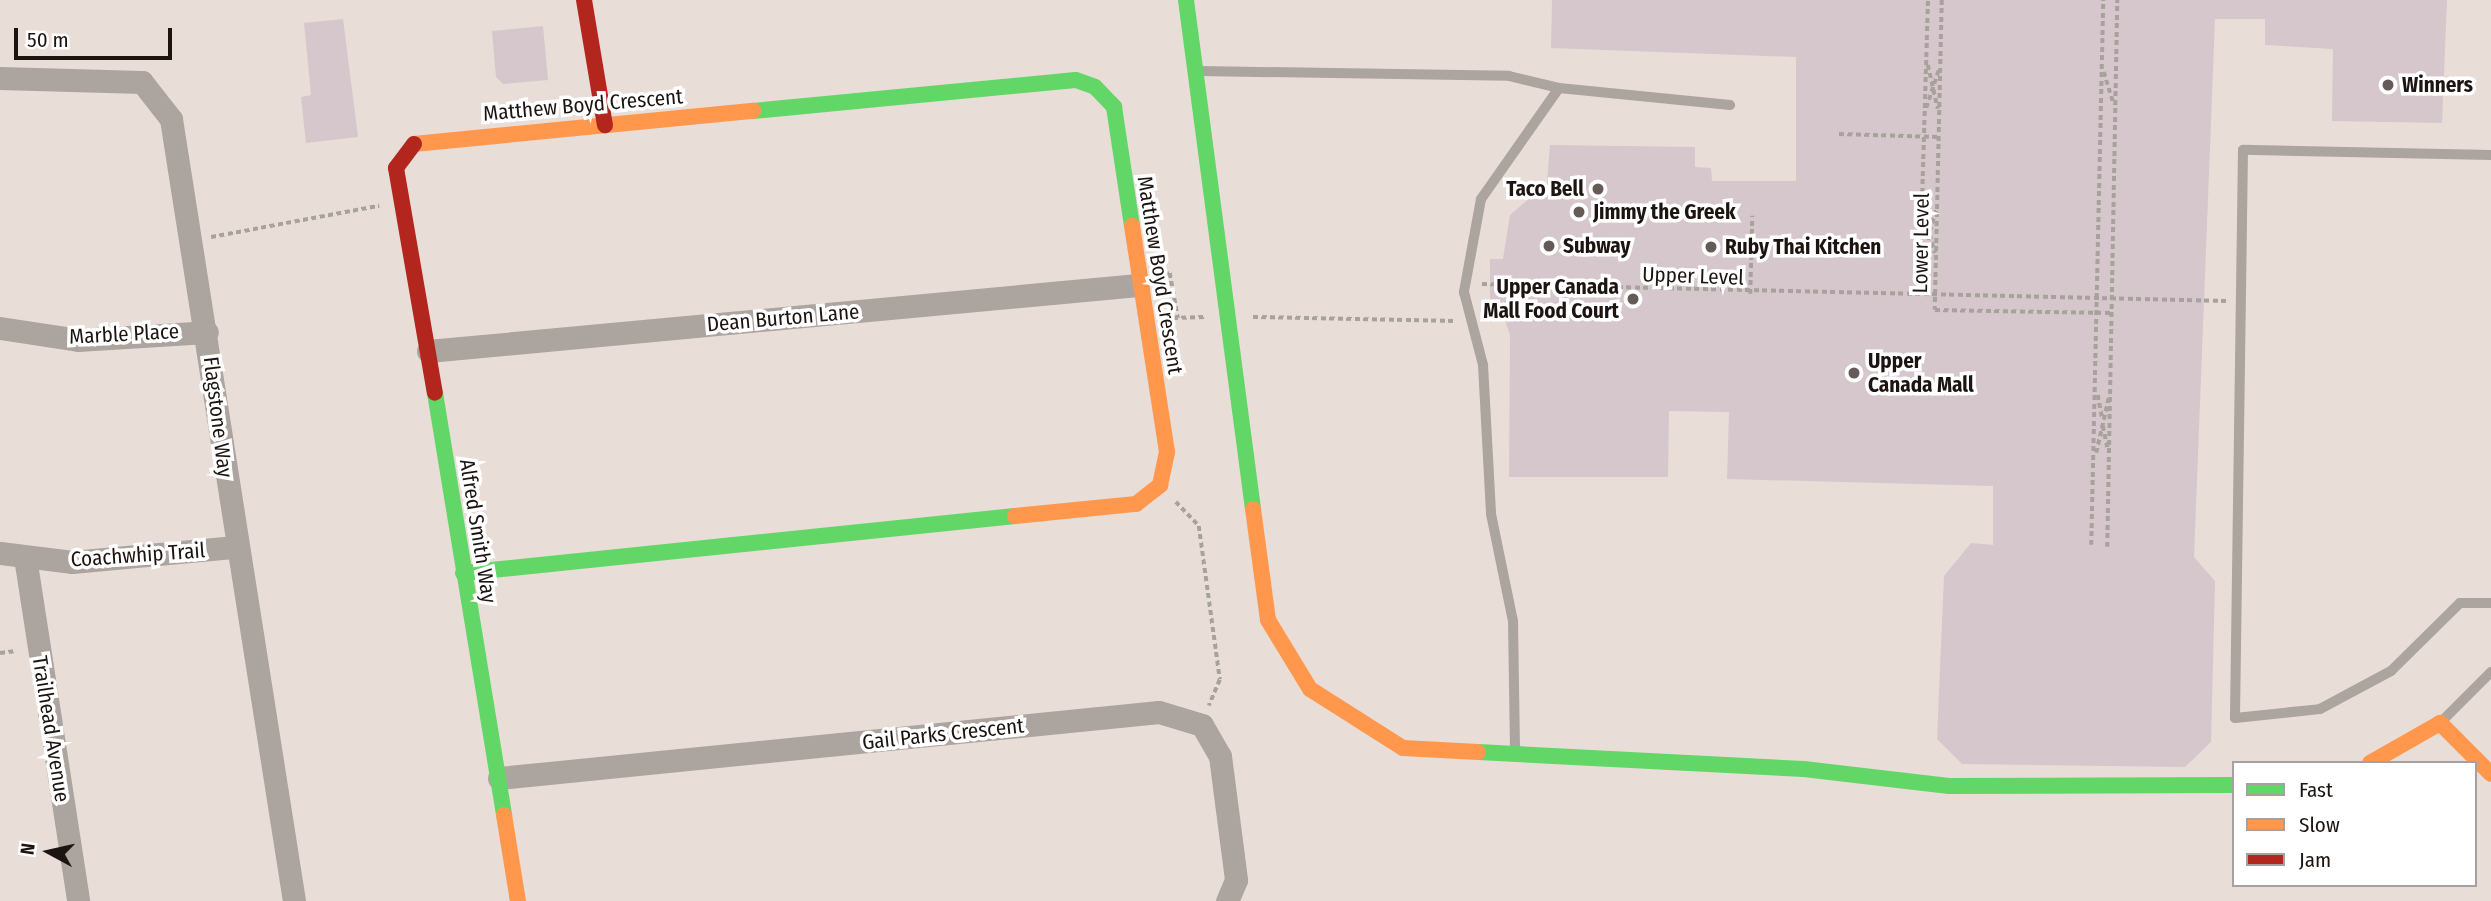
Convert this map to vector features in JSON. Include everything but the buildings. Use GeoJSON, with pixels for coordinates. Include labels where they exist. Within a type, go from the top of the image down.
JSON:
{"type":"FeatureCollection","features":[{"type":"Feature","properties":{"kind":"street"},"geometry":{"type":"LineString","coordinates":[[584,0],[605,125]]}},
{"type":"Feature","properties":{"kind":"street"},"geometry":{"type":"LineString","coordinates":[[1186,0],[1193,72],[1268,620],[1310,689],[1403,748],[1804,769],[1949,786],[2232,785]]}},
{"type":"Feature","properties":{"kind":"street","name":"Flagstone Way"},"geometry":{"type":"LineString","coordinates":[[0,78],[142,82],[171,119],[207,332],[235,547],[294,901]]}},
{"type":"Feature","properties":{"kind":"street","name":"Matthew Boyd Crescent"},"geometry":{"type":"LineString","coordinates":[[396,168],[412,144],[1076,80],[1095,87],[1114,107],[1138,285],[1167,452],[1160,485]]}},
{"type":"Feature","properties":{"kind":"street","name":"Alfred Smith Way"},"geometry":{"type":"LineString","coordinates":[[396,168],[518,901]]}},
{"type":"Feature","properties":{"kind":"street","name":"Dean Burton Lane"},"geometry":{"type":"LineString","coordinates":[[428,351],[1138,285]]}},
{"type":"Feature","properties":{"kind":"street","name":"Marble Place"},"geometry":{"type":"LineString","coordinates":[[0,328],[78,340],[207,332]]}},
{"type":"Feature","properties":{"kind":"street"},"geometry":{"type":"LineString","coordinates":[[463,573],[1136,504],[1160,485]]}},
{"type":"Feature","properties":{"kind":"street","name":"Coachwhip Trail"},"geometry":{"type":"LineString","coordinates":[[0,553],[72,562],[235,547]]}},
{"type":"Feature","properties":{"kind":"street","name":"Trailhead Avenue"},"geometry":{"type":"LineString","coordinates":[[25,557],[78,901]]}},
{"type":"Feature","properties":{"kind":"street","name":"Gail Parks Crescent"},"geometry":{"type":"LineString","coordinates":[[499,778],[1159,712],[1202,725]]}},
{"type":"Feature","properties":{"kind":"street"},"geometry":{"type":"LineString","coordinates":[[2374,761],[2440,723],[2491,774]]}},
{"type":"Feature","properties":{"kind":"street"},"geometry":{"type":"LineString","coordinates":[[1202,725],[1220,756],[1236,880],[1227,901]]}},
{"type":"Feature","properties":{"kind":"lane"},"geometry":{"type":"LineString","coordinates":[[1193,72],[1509,76],[1559,88],[1730,105]]}},
{"type":"Feature","properties":{"kind":"lane"},"geometry":{"type":"LineString","coordinates":[[1515,754],[1513,621],[1491,514],[1483,365],[1466,283],[1481,199],[1559,88]]}},
{"type":"Feature","properties":{"kind":"lane"},"geometry":{"type":"LineString","coordinates":[[2491,155],[2243,150],[2235,718],[2320,709],[2391,671],[2460,603],[2491,603]]}},
{"type":"Feature","properties":{"kind":"lane"},"geometry":{"type":"LineString","coordinates":[[2440,723],[2491,672]]}},
{"type":"Feature","properties":{"kind":"path"},"geometry":{"type":"LineString","coordinates":[[1919,295],[1928,0]]}},
{"type":"Feature","properties":{"kind":"path","name":"Lower Level"},"geometry":{"type":"LineString","coordinates":[[1942,0],[1935,310],[2112,313]]}},
{"type":"Feature","properties":{"kind":"path"},"geometry":{"type":"LineString","coordinates":[[2091,545],[2100,297],[2103,0]]}},
{"type":"Feature","properties":{"kind":"path"},"geometry":{"type":"LineString","coordinates":[[2107,547],[2117,0]]}},
{"type":"Feature","properties":{"kind":"path"},"geometry":{"type":"LineString","coordinates":[[1926,60],[1940,114]]}},
{"type":"Feature","properties":{"kind":"path"},"geometry":{"type":"LineString","coordinates":[[1925,114],[1940,63]]}},
{"type":"Feature","properties":{"kind":"path"},"geometry":{"type":"LineString","coordinates":[[2102,65],[2115,110]]}},
{"type":"Feature","properties":{"kind":"path"},"geometry":{"type":"LineString","coordinates":[[1839,134],[1939,137]]}},
{"type":"Feature","properties":{"kind":"path"},"geometry":{"type":"LineString","coordinates":[[192,241],[402,202]]}},
{"type":"Feature","properties":{"kind":"path"},"geometry":{"type":"LineString","coordinates":[[1922,205],[1936,258]]}},
{"type":"Feature","properties":{"kind":"path"},"geometry":{"type":"LineString","coordinates":[[1920,261],[1937,205]]}},
{"type":"Feature","properties":{"kind":"path"},"geometry":{"type":"LineString","coordinates":[[1750,294],[1752,216]]}},
{"type":"Feature","properties":{"kind":"path","name":"Upper Level"},"geometry":{"type":"LineString","coordinates":[[1466,283],[1750,294],[2100,297],[2241,303]]}},
{"type":"Feature","properties":{"kind":"path"},"geometry":{"type":"LineString","coordinates":[[1164,319],[1227,316],[1472,321]]}},
{"type":"Feature","properties":{"kind":"path"},"geometry":{"type":"LineString","coordinates":[[2097,387],[2109,458]]}},
{"type":"Feature","properties":{"kind":"path"},"geometry":{"type":"LineString","coordinates":[[2094,462],[2111,387]]}},
{"type":"Feature","properties":{"kind":"path"},"geometry":{"type":"LineString","coordinates":[[1160,485],[1199,526],[1220,680],[1202,725]]}},
{"type":"Feature","properties":{"kind":"path"},"geometry":{"type":"LineString","coordinates":[[0,653],[16,651]]}},
{"type":"Feature","properties":{"kind":"traffic: fast"},"geometry":{"type":"LineString","coordinates":[[1186,0],[1253,509]]}},
{"type":"Feature","properties":{"kind":"traffic: fast"},"geometry":{"type":"LineString","coordinates":[[753,111],[1076,80],[1095,87],[1114,107],[1132,226]]}},
{"type":"Feature","properties":{"kind":"traffic: fast"},"geometry":{"type":"LineString","coordinates":[[435,393],[504,815]]}},
{"type":"Feature","properties":{"kind":"traffic: fast"},"geometry":{"type":"LineString","coordinates":[[463,573],[1015,516]]}},
{"type":"Feature","properties":{"kind":"traffic: fast"},"geometry":{"type":"LineString","coordinates":[[1478,752],[1804,769],[1949,786],[2232,785]]}},
{"type":"Feature","properties":{"kind":"traffic: slow"},"geometry":{"type":"LineString","coordinates":[[414,144],[753,111]]}},
{"type":"Feature","properties":{"kind":"traffic: slow"},"geometry":{"type":"LineString","coordinates":[[1015,516],[1136,504],[1160,485],[1167,452],[1132,226]]}},
{"type":"Feature","properties":{"kind":"traffic: slow"},"geometry":{"type":"LineString","coordinates":[[1253,509],[1268,620],[1310,689],[1403,748],[1478,752]]}},
{"type":"Feature","properties":{"kind":"traffic: slow"},"geometry":{"type":"LineString","coordinates":[[2374,761],[2440,723],[2491,774]]}},
{"type":"Feature","properties":{"kind":"traffic: slow"},"geometry":{"type":"LineString","coordinates":[[504,815],[518,901]]}},
{"type":"Feature","properties":{"kind":"traffic: jam"},"geometry":{"type":"LineString","coordinates":[[584,0],[605,125]]}},
{"type":"Feature","properties":{"kind":"traffic: jam"},"geometry":{"type":"LineString","coordinates":[[414,144],[396,168],[435,393]]}},
{"type":"Feature","properties":{"kind":"place","name":"Winners"},"geometry":{"type":"Point","coordinates":[2388,85]}},
{"type":"Feature","properties":{"kind":"place","name":"Taco Bell"},"geometry":{"type":"Point","coordinates":[1598,189]}},
{"type":"Feature","properties":{"kind":"place","name":"Jimmy the Greek"},"geometry":{"type":"Point","coordinates":[1579,212]}},
{"type":"Feature","properties":{"kind":"place","name":"Subway"},"geometry":{"type":"Point","coordinates":[1549,246]}},
{"type":"Feature","properties":{"kind":"place","name":"Ruby Thai Kitchen"},"geometry":{"type":"Point","coordinates":[1711,247]}},
{"type":"Feature","properties":{"kind":"place","name":"Upper Canada Mall Food Court"},"geometry":{"type":"Point","coordinates":[1633,299]}},
{"type":"Feature","properties":{"kind":"place","name":"Upper Canada Mall"},"geometry":{"type":"Point","coordinates":[1854,373]}}]}
